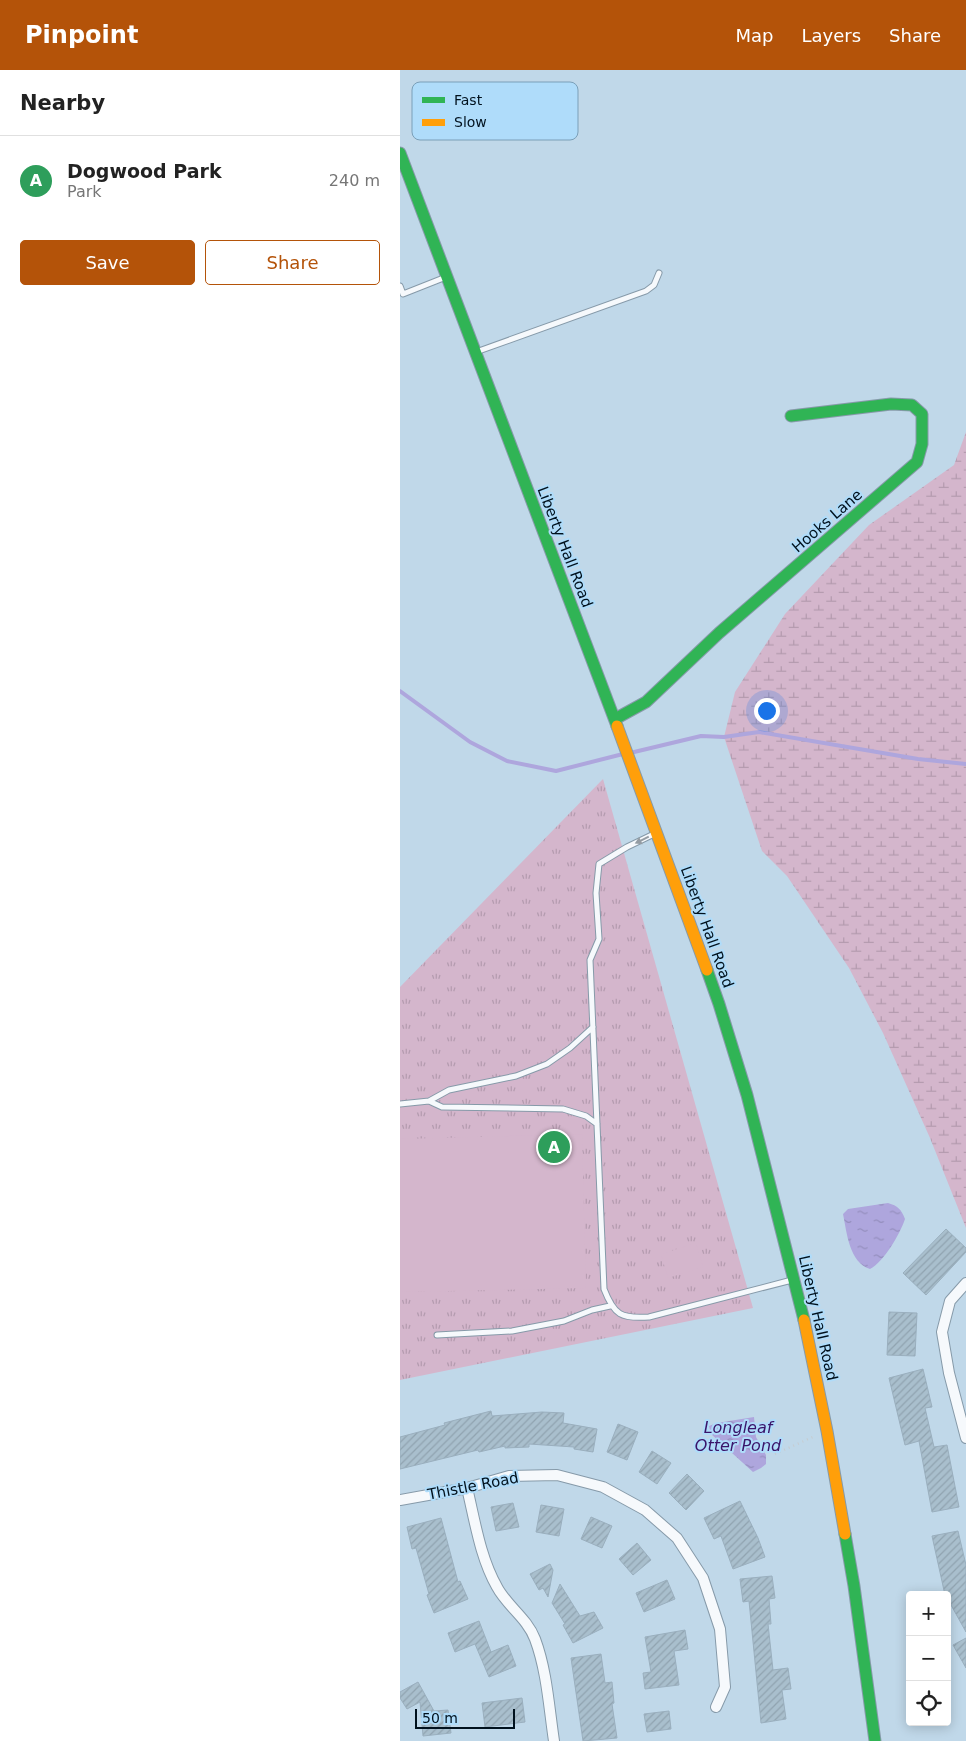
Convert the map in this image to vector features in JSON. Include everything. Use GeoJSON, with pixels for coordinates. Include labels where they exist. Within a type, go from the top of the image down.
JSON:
{"type":"FeatureCollection","features":[{"type":"Feature","properties":{"kind":"main road","name":"Liberty Hall Road"},"geometry":{"type":"LineString","coordinates":[[400,154],[403,168],[447,276],[615,719],[719,1004],[747,1095],[795,1279],[827,1431],[854,1586],[875,1741]]}},
{"type":"Feature","properties":{"kind":"main road","name":"Hooks Lane"},"geometry":{"type":"LineString","coordinates":[[615,719],[646,702],[719,634],[917,462],[922,444],[922,414],[912,405],[891,404],[791,416]]}},
{"type":"Feature","properties":{"kind":"street"},"geometry":{"type":"LineString","coordinates":[[966,1283],[950,1300],[942,1332],[949,1373],[966,1438]]}},
{"type":"Feature","properties":{"kind":"street","name":"Thistle Road"},"geometry":{"type":"LineString","coordinates":[[400,1500],[467,1488],[509,1476],[557,1475],[603,1487],[645,1510],[677,1538],[702,1578],[720,1628],[725,1687],[716,1707]]}},
{"type":"Feature","properties":{"kind":"street"},"geometry":{"type":"LineString","coordinates":[[467,1488],[486,1565],[498,1589],[525,1620],[535,1638],[543,1669],[554,1741]]}},
{"type":"Feature","properties":{"kind":"lane"},"geometry":{"type":"LineString","coordinates":[[475,352],[646,291],[654,285],[659,273]]}},
{"type":"Feature","properties":{"kind":"lane"},"geometry":{"type":"LineString","coordinates":[[400,286],[402,294],[447,276]]}},
{"type":"Feature","properties":{"kind":"lane"},"geometry":{"type":"LineString","coordinates":[[657,833],[599,864],[596,893],[599,939],[590,960],[604,1289],[610,1306],[621,1314],[636,1318],[649,1317],[795,1279]]}},
{"type":"Feature","properties":{"kind":"lane"},"geometry":{"type":"LineString","coordinates":[[400,1104],[429,1101],[449,1090],[516,1076],[547,1064],[570,1048],[593,1027]]}},
{"type":"Feature","properties":{"kind":"lane"},"geometry":{"type":"LineString","coordinates":[[429,1101],[442,1107],[564,1109],[586,1116],[597,1124]]}},
{"type":"Feature","properties":{"kind":"lane"},"geometry":{"type":"LineString","coordinates":[[437,1335],[512,1330],[564,1321],[592,1310],[610,1306]]}},
{"type":"Feature","properties":{"kind":"path"},"geometry":{"type":"LineString","coordinates":[[775,1454],[827,1431]]}},
{"type":"Feature","properties":{"kind":"green space"},"geometry":{"type":"Polygon","coordinates":[[[966,432],[966,1228],[930,1138],[883,1033],[849,968],[787,876],[762,851],[724,737],[735,692],[785,614],[869,525],[954,465],[966,432]]]}},
{"type":"Feature","properties":{"kind":"green space"},"geometry":{"type":"Polygon","coordinates":[[[603,779],[753,1308],[400,1380],[400,987],[603,779]]]}},
{"type":"Feature","properties":{"kind":"green space"},"geometry":{"type":"Polygon","coordinates":[[[582,1134],[586,1288],[400,1292],[400,1139],[582,1134]]]}},
{"type":"Feature","properties":{"kind":"green space"},"geometry":{"type":"Polygon","coordinates":[[[696,1243],[703,1267],[668,1278],[661,1254],[696,1243]]]}},
{"type":"Feature","properties":{"kind":"water"},"geometry":{"type":"Polygon","coordinates":[[[888,1203],[899,1208],[905,1219],[891,1247],[881,1260],[870,1269],[857,1260],[853,1254],[843,1214],[848,1209],[888,1203]]]}},
{"type":"Feature","properties":{"kind":"water","name":"Longleaf Otter Pond"},"geometry":{"type":"Polygon","coordinates":[[[754,1417],[756,1437],[766,1455],[766,1464],[753,1472],[711,1434],[709,1426],[754,1417]]]}},
{"type":"Feature","properties":{"kind":"building"},"geometry":{"type":"Polygon","coordinates":[[[946,1229],[966,1248],[966,1252],[926,1295],[903,1273],[946,1229]]]}},
{"type":"Feature","properties":{"kind":"building"},"geometry":{"type":"Polygon","coordinates":[[[889,1312],[917,1313],[915,1356],[887,1355],[889,1312]]]}},
{"type":"Feature","properties":{"kind":"building"},"geometry":{"type":"Polygon","coordinates":[[[923,1369],[932,1407],[925,1408],[934,1447],[947,1445],[959,1507],[932,1512],[919,1441],[905,1445],[889,1378],[923,1369]]]}},
{"type":"Feature","properties":{"kind":"building"},"geometry":{"type":"Polygon","coordinates":[[[491,1411],[492,1416],[542,1412],[564,1413],[563,1423],[597,1429],[593,1452],[574,1449],[574,1447],[529,1444],[529,1447],[505,1448],[505,1446],[479,1452],[478,1450],[400,1469],[400,1437],[491,1411]]]}},
{"type":"Feature","properties":{"kind":"building"},"geometry":{"type":"Polygon","coordinates":[[[618,1424],[638,1432],[627,1460],[607,1452],[618,1424]]]}},
{"type":"Feature","properties":{"kind":"building"},"geometry":{"type":"Polygon","coordinates":[[[652,1451],[671,1463],[657,1484],[639,1472],[652,1451]]]}},
{"type":"Feature","properties":{"kind":"building"},"geometry":{"type":"Polygon","coordinates":[[[687,1474],[704,1491],[686,1510],[669,1493],[687,1474]]]}},
{"type":"Feature","properties":{"kind":"building"},"geometry":{"type":"Polygon","coordinates":[[[740,1501],[765,1557],[733,1569],[721,1536],[714,1539],[704,1518],[740,1501]]]}},
{"type":"Feature","properties":{"kind":"building"},"geometry":{"type":"Polygon","coordinates":[[[513,1503],[519,1527],[496,1531],[491,1507],[513,1503]]]}},
{"type":"Feature","properties":{"kind":"building"},"geometry":{"type":"Polygon","coordinates":[[[541,1505],[564,1509],[559,1536],[536,1532],[541,1505]]]}},
{"type":"Feature","properties":{"kind":"building"},"geometry":{"type":"Polygon","coordinates":[[[591,1517],[612,1526],[602,1548],[581,1539],[591,1517]]]}},
{"type":"Feature","properties":{"kind":"building"},"geometry":{"type":"Polygon","coordinates":[[[441,1518],[458,1582],[460,1581],[468,1599],[434,1613],[427,1595],[429,1594],[416,1548],[412,1549],[407,1527],[441,1518]]]}},
{"type":"Feature","properties":{"kind":"building"},"geometry":{"type":"Polygon","coordinates":[[[958,1531],[966,1565],[966,1632],[951,1605],[951,1591],[944,1591],[932,1536],[958,1531]]]}},
{"type":"Feature","properties":{"kind":"building"},"geometry":{"type":"Polygon","coordinates":[[[637,1543],[651,1560],[633,1575],[619,1559],[637,1543]]]}},
{"type":"Feature","properties":{"kind":"building"},"geometry":{"type":"Polygon","coordinates":[[[550,1564],[553,1570],[548,1597],[543,1588],[539,1590],[530,1574],[550,1564]]]}},
{"type":"Feature","properties":{"kind":"building"},"geometry":{"type":"Polygon","coordinates":[[[772,1576],[775,1598],[769,1599],[771,1624],[768,1624],[773,1670],[788,1668],[791,1689],[782,1690],[786,1719],[761,1723],[749,1601],[743,1602],[740,1579],[772,1576]]]}},
{"type":"Feature","properties":{"kind":"building"},"geometry":{"type":"Polygon","coordinates":[[[667,1580],[675,1599],[644,1612],[636,1593],[667,1580]]]}},
{"type":"Feature","properties":{"kind":"building"},"geometry":{"type":"Polygon","coordinates":[[[560,1584],[580,1616],[594,1612],[603,1628],[573,1643],[563,1625],[565,1624],[552,1603],[560,1584]]]}},
{"type":"Feature","properties":{"kind":"building"},"geometry":{"type":"Polygon","coordinates":[[[479,1621],[491,1652],[508,1645],[516,1666],[489,1677],[475,1644],[455,1652],[448,1633],[479,1621]]]}},
{"type":"Feature","properties":{"kind":"building"},"geometry":{"type":"Polygon","coordinates":[[[685,1630],[688,1649],[674,1651],[679,1685],[645,1689],[643,1673],[651,1672],[645,1637],[685,1630]]]}},
{"type":"Feature","properties":{"kind":"building"},"geometry":{"type":"Polygon","coordinates":[[[966,1638],[966,1668],[953,1645],[966,1638]]]}},
{"type":"Feature","properties":{"kind":"building"},"geometry":{"type":"Polygon","coordinates":[[[601,1654],[605,1683],[612,1682],[614,1703],[612,1704],[617,1738],[583,1741],[571,1658],[601,1654]]]}},
{"type":"Feature","properties":{"kind":"building"},"geometry":{"type":"Polygon","coordinates":[[[418,1682],[434,1711],[448,1710],[451,1733],[423,1736],[420,1702],[407,1709],[400,1698],[400,1692],[418,1682]]]}},
{"type":"Feature","properties":{"kind":"building"},"geometry":{"type":"Polygon","coordinates":[[[522,1698],[525,1722],[485,1727],[482,1703],[522,1698]]]}},
{"type":"Feature","properties":{"kind":"building"},"geometry":{"type":"Polygon","coordinates":[[[669,1711],[671,1729],[647,1732],[644,1714],[669,1711]]]}},
{"type":"Feature","properties":{"kind":"waterway"},"geometry":{"type":"LineString","coordinates":[[400,691],[470,742],[507,761],[556,771],[623,754]]}},
{"type":"Feature","properties":{"kind":"waterway"},"geometry":{"type":"LineString","coordinates":[[630,753],[701,736],[724,737],[759,732],[918,759],[966,764]]}},
{"type":"Feature","properties":{"kind":"traffic: fast"},"geometry":{"type":"LineString","coordinates":[[400,153],[617,726]]}},
{"type":"Feature","properties":{"kind":"traffic: fast"},"geometry":{"type":"LineString","coordinates":[[615,719],[646,702],[719,633],[917,462],[922,444],[922,414],[912,405],[891,404],[791,416]]}},
{"type":"Feature","properties":{"kind":"traffic: fast"},"geometry":{"type":"LineString","coordinates":[[707,970],[747,1095],[804,1320]]}},
{"type":"Feature","properties":{"kind":"traffic: fast"},"geometry":{"type":"LineString","coordinates":[[845,1534],[875,1741]]}},
{"type":"Feature","properties":{"kind":"traffic: slow"},"geometry":{"type":"LineString","coordinates":[[617,726],[707,970]]}},
{"type":"Feature","properties":{"kind":"traffic: slow"},"geometry":{"type":"LineString","coordinates":[[804,1320],[827,1431],[845,1534]]}},
{"type":"Feature","properties":{"kind":"place","name":"Dogwood Park"},"geometry":{"type":"Point","coordinates":[554,1147]}}]}
